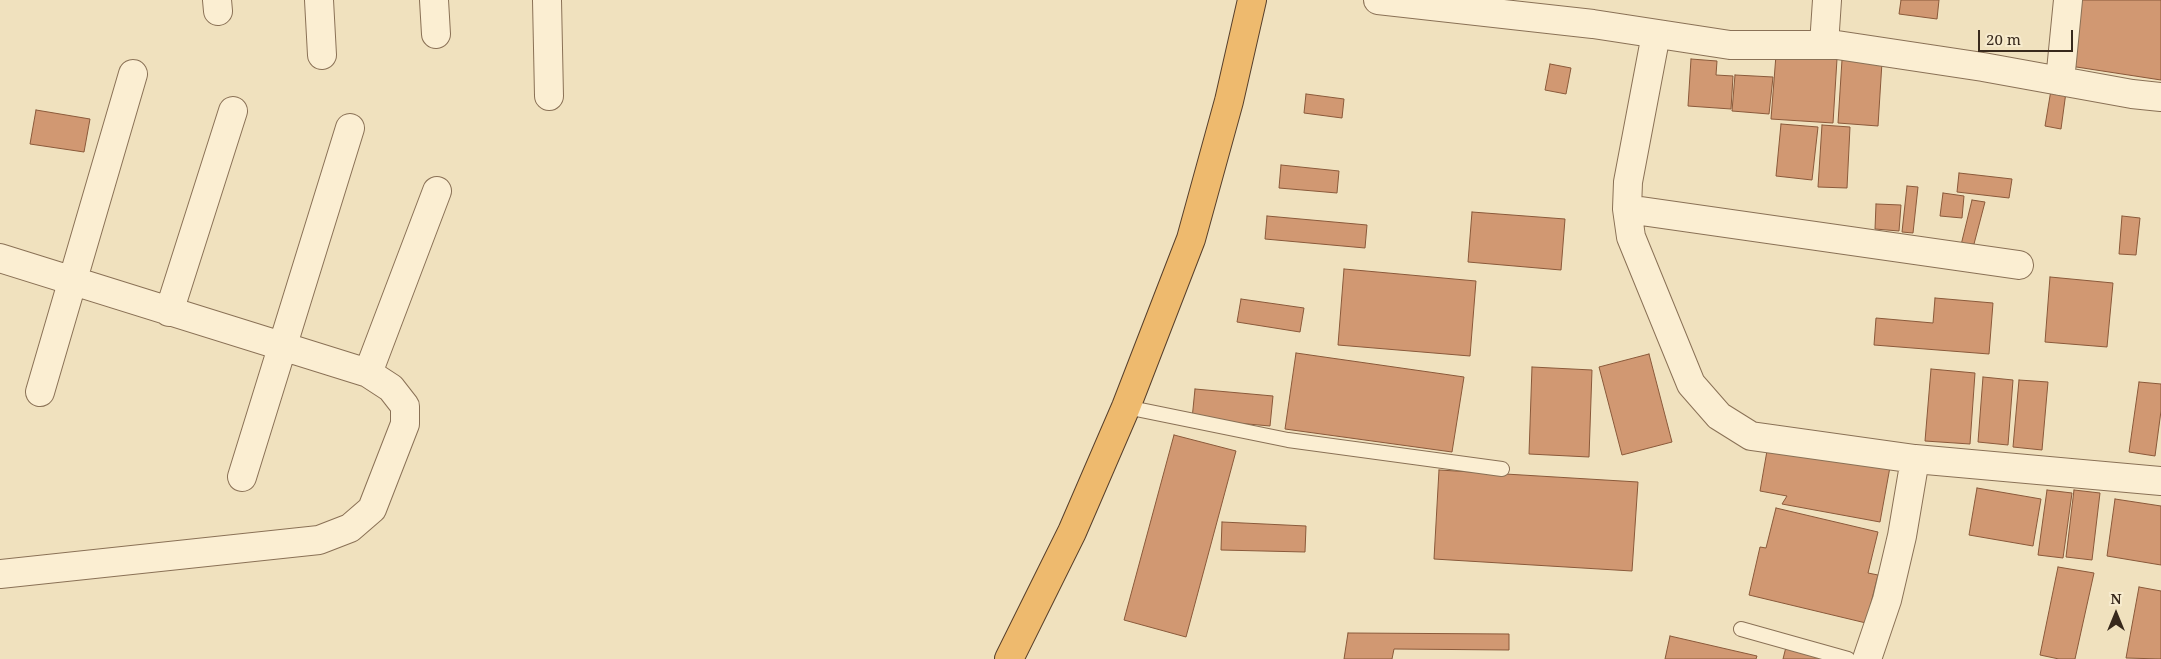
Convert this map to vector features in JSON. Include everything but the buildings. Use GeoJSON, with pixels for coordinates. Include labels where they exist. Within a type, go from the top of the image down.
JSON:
{"type":"FeatureCollection","features":[{"type":"Feature","properties":{"kind":"highway"},"geometry":{"type":"LineString","coordinates":[[1009,659],[1072,532],[1126,408],[1191,239],[1229,101],[1252,0]]}},
{"type":"Feature","properties":{"kind":"street"},"geometry":{"type":"LineString","coordinates":[[319,0],[322,55]]}},
{"type":"Feature","properties":{"kind":"street"},"geometry":{"type":"LineString","coordinates":[[434,0],[436,34]]}},
{"type":"Feature","properties":{"kind":"street"},"geometry":{"type":"LineString","coordinates":[[546,0],[549,96]]}},
{"type":"Feature","properties":{"kind":"street"},"geometry":{"type":"LineString","coordinates":[[1378,0],[1593,24],[1730,45],[1824,45],[1876,51],[2132,94],[2161,97]]}},
{"type":"Feature","properties":{"kind":"street"},"geometry":{"type":"LineString","coordinates":[[1824,45],[1827,0]]}},
{"type":"Feature","properties":{"kind":"street"},"geometry":{"type":"LineString","coordinates":[[2060,81],[2068,0]]}},
{"type":"Feature","properties":{"kind":"street"},"geometry":{"type":"LineString","coordinates":[[1656,34],[1628,182],[1627,209],[1631,237],[1692,384],[1719,416],[1751,436],[1915,459],[2161,481]]}},
{"type":"Feature","properties":{"kind":"street"},"geometry":{"type":"LineString","coordinates":[[40,392],[133,74]]}},
{"type":"Feature","properties":{"kind":"street"},"geometry":{"type":"LineString","coordinates":[[169,312],[233,111]]}},
{"type":"Feature","properties":{"kind":"street"},"geometry":{"type":"LineString","coordinates":[[242,476],[350,128]]}},
{"type":"Feature","properties":{"kind":"street"},"geometry":{"type":"LineString","coordinates":[[368,373],[437,191]]}},
{"type":"Feature","properties":{"kind":"street"},"geometry":{"type":"LineString","coordinates":[[1627,209],[2019,265]]}},
{"type":"Feature","properties":{"kind":"street"},"geometry":{"type":"LineString","coordinates":[[0,258],[368,373],[391,388],[405,406],[405,424],[372,509],[350,528],[319,540],[0,574]]}},
{"type":"Feature","properties":{"kind":"street"},"geometry":{"type":"LineString","coordinates":[[1868,659],[1887,600],[1902,536],[1915,459]]}},
{"type":"Feature","properties":{"kind":"lane"},"geometry":{"type":"LineString","coordinates":[[1126,408],[1288,440],[1502,469]]}},
{"type":"Feature","properties":{"kind":"lane"},"geometry":{"type":"LineString","coordinates":[[1741,629],[1848,659]]}}]}
